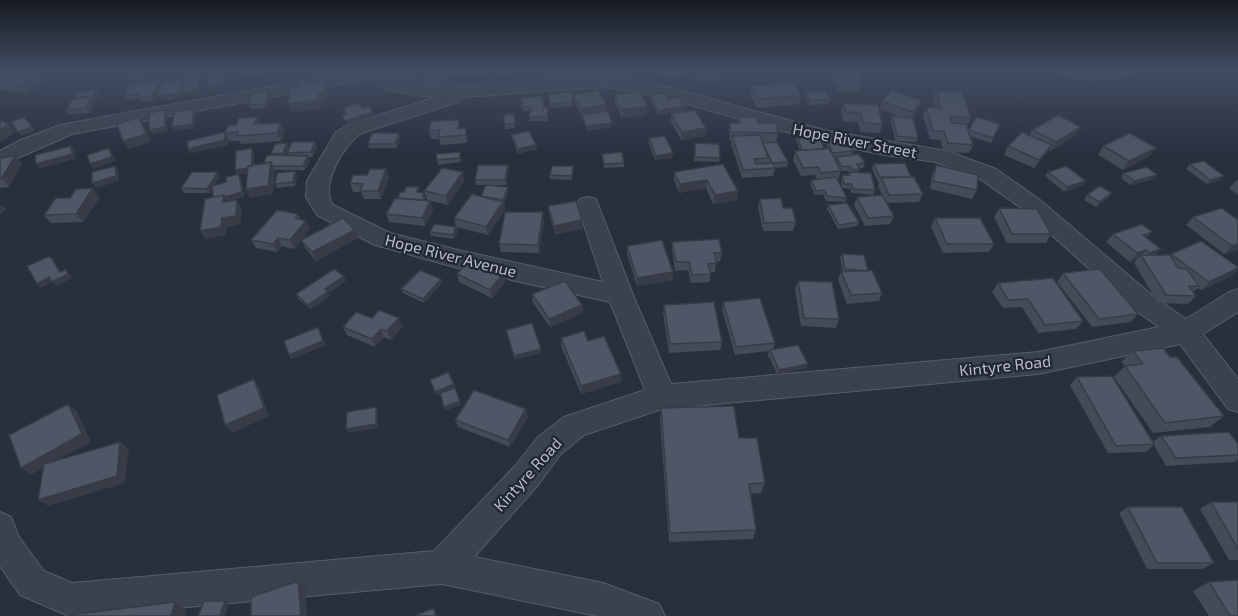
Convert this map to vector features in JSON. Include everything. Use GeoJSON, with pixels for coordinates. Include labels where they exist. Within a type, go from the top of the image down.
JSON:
{"type":"FeatureCollection","features":[{"type":"Feature","properties":{"kind":"street"},"geometry":{"type":"LineString","coordinates":[[0,159],[28,144],[67,129],[228,99]]}},
{"type":"Feature","properties":{"kind":"street","name":"Hope River Avenue"},"geometry":{"type":"LineString","coordinates":[[448,99],[355,129],[343,136],[318,181],[317,197],[325,210],[382,239],[454,258],[620,295]]}},
{"type":"Feature","properties":{"kind":"street","name":"Hope River Street"},"geometry":{"type":"LineString","coordinates":[[689,99],[826,137],[885,149],[940,156],[988,174],[1032,205],[1145,304],[1186,332],[1238,400]]}},
{"type":"Feature","properties":{"kind":"street"},"geometry":{"type":"LineString","coordinates":[[588,204],[620,295],[662,397]]}},
{"type":"Feature","properties":{"kind":"street","name":"Kintyre Road"},"geometry":{"type":"LineString","coordinates":[[442,567],[527,475],[549,446],[574,426],[662,397],[1038,363],[1186,332],[1238,299]]}},
{"type":"Feature","properties":{"kind":"street"},"geometry":{"type":"LineString","coordinates":[[0,528],[6,546],[32,583],[69,608],[442,567],[603,600],[647,616]]}},
{"type":"Feature","properties":{"kind":"building"},"geometry":{"type":"Polygon","coordinates":[[[73,99],[91,99],[86,108],[66,110],[73,99]]]}},
{"type":"Feature","properties":{"kind":"building"},"geometry":{"type":"Polygon","coordinates":[[[251,99],[266,99],[265,104],[249,105],[251,99]]]}},
{"type":"Feature","properties":{"kind":"building"},"geometry":{"type":"Polygon","coordinates":[[[289,99],[318,99],[318,100],[288,104],[289,99]]]}},
{"type":"Feature","properties":{"kind":"building"},"geometry":{"type":"Polygon","coordinates":[[[521,99],[542,99],[544,107],[548,107],[547,117],[529,117],[531,107],[522,107],[521,99]]]}},
{"type":"Feature","properties":{"kind":"building"},"geometry":{"type":"Polygon","coordinates":[[[549,99],[572,99],[573,102],[550,104],[549,99]]]}},
{"type":"Feature","properties":{"kind":"building"},"geometry":{"type":"Polygon","coordinates":[[[576,99],[603,99],[606,104],[582,109],[576,99]]]}},
{"type":"Feature","properties":{"kind":"building"},"geometry":{"type":"Polygon","coordinates":[[[617,99],[643,99],[647,106],[622,110],[617,99]]]}},
{"type":"Feature","properties":{"kind":"building"},"geometry":{"type":"Polygon","coordinates":[[[653,99],[680,99],[685,106],[658,111],[653,99]]]}},
{"type":"Feature","properties":{"kind":"building"},"geometry":{"type":"Polygon","coordinates":[[[809,99],[830,99],[810,101],[809,99]]]}},
{"type":"Feature","properties":{"kind":"building"},"geometry":{"type":"Polygon","coordinates":[[[884,99],[916,99],[922,101],[913,112],[882,101],[884,99]]]}},
{"type":"Feature","properties":{"kind":"building"},"geometry":{"type":"Polygon","coordinates":[[[938,99],[964,99],[971,118],[950,116],[952,123],[966,124],[973,145],[948,143],[944,131],[933,131],[926,107],[941,108],[938,99]]]}},
{"type":"Feature","properties":{"kind":"building"},"geometry":{"type":"Polygon","coordinates":[[[359,103],[362,108],[369,106],[373,112],[345,121],[342,115],[346,113],[343,108],[359,103]]]}},
{"type":"Feature","properties":{"kind":"building"},"geometry":{"type":"Polygon","coordinates":[[[844,103],[878,105],[882,124],[863,123],[861,113],[846,112],[844,103]]]}},
{"type":"Feature","properties":{"kind":"building"},"geometry":{"type":"Polygon","coordinates":[[[194,109],[192,124],[172,127],[174,112],[194,109]]]}},
{"type":"Feature","properties":{"kind":"building"},"geometry":{"type":"Polygon","coordinates":[[[165,110],[165,127],[149,130],[149,113],[165,110]]]}},
{"type":"Feature","properties":{"kind":"building"},"geometry":{"type":"Polygon","coordinates":[[[695,110],[706,128],[682,132],[671,114],[695,110]]]}},
{"type":"Feature","properties":{"kind":"building"},"geometry":{"type":"Polygon","coordinates":[[[608,111],[612,123],[586,126],[582,115],[608,111]]]}},
{"type":"Feature","properties":{"kind":"building"},"geometry":{"type":"Polygon","coordinates":[[[514,114],[515,124],[504,124],[504,115],[514,114]]]}},
{"type":"Feature","properties":{"kind":"building"},"geometry":{"type":"Polygon","coordinates":[[[1058,115],[1081,127],[1056,142],[1032,130],[1058,115]]]}},
{"type":"Feature","properties":{"kind":"building"},"geometry":{"type":"Polygon","coordinates":[[[892,116],[913,118],[918,138],[897,136],[892,116]]]}},
{"type":"Feature","properties":{"kind":"building"},"geometry":{"type":"Polygon","coordinates":[[[24,117],[32,127],[18,132],[11,122],[24,117]]]}},
{"type":"Feature","properties":{"kind":"building"},"geometry":{"type":"Polygon","coordinates":[[[139,117],[146,134],[123,141],[117,124],[139,117]]]}},
{"type":"Feature","properties":{"kind":"building"},"geometry":{"type":"Polygon","coordinates":[[[257,117],[254,124],[281,123],[277,133],[237,136],[238,132],[225,133],[228,126],[236,125],[239,118],[257,117]]]}},
{"type":"Feature","properties":{"kind":"building"},"geometry":{"type":"Polygon","coordinates":[[[739,117],[757,117],[758,123],[776,123],[778,133],[731,132],[730,123],[740,123],[739,117]]]}},
{"type":"Feature","properties":{"kind":"building"},"geometry":{"type":"Polygon","coordinates":[[[976,117],[1000,124],[993,138],[969,130],[976,117]]]}},
{"type":"Feature","properties":{"kind":"building"},"geometry":{"type":"Polygon","coordinates":[[[459,120],[458,129],[466,128],[466,135],[438,137],[440,130],[429,131],[431,121],[459,120]]]}},
{"type":"Feature","properties":{"kind":"building"},"geometry":{"type":"Polygon","coordinates":[[[0,121],[10,124],[0,130],[0,121]]]}},
{"type":"Feature","properties":{"kind":"building"},"geometry":{"type":"Polygon","coordinates":[[[529,131],[536,145],[518,149],[511,135],[529,131]]]}},
{"type":"Feature","properties":{"kind":"building"},"geometry":{"type":"Polygon","coordinates":[[[225,132],[225,140],[188,149],[187,141],[225,132]]]}},
{"type":"Feature","properties":{"kind":"building"},"geometry":{"type":"Polygon","coordinates":[[[1022,132],[1052,145],[1039,160],[1008,146],[1022,132]]]}},
{"type":"Feature","properties":{"kind":"building"},"geometry":{"type":"Polygon","coordinates":[[[372,133],[399,133],[395,144],[368,144],[372,133]]]}},
{"type":"Feature","properties":{"kind":"building"},"geometry":{"type":"Polygon","coordinates":[[[1130,133],[1156,148],[1129,161],[1103,146],[1130,133]]]}},
{"type":"Feature","properties":{"kind":"building"},"geometry":{"type":"Polygon","coordinates":[[[760,135],[768,158],[754,159],[756,164],[773,163],[775,168],[743,170],[732,136],[760,135]]]}},
{"type":"Feature","properties":{"kind":"building"},"geometry":{"type":"Polygon","coordinates":[[[665,136],[673,153],[656,156],[649,138],[665,136]]]}},
{"type":"Feature","properties":{"kind":"building"},"geometry":{"type":"Polygon","coordinates":[[[797,136],[820,136],[824,149],[802,150],[797,136]]]}},
{"type":"Feature","properties":{"kind":"building"},"geometry":{"type":"Polygon","coordinates":[[[828,140],[841,140],[843,146],[851,146],[853,151],[832,153],[828,140]]]}},
{"type":"Feature","properties":{"kind":"building"},"geometry":{"type":"Polygon","coordinates":[[[292,142],[315,142],[311,152],[287,153],[292,142]]]}},
{"type":"Feature","properties":{"kind":"building"},"geometry":{"type":"Polygon","coordinates":[[[777,142],[788,162],[772,163],[763,143],[777,142]]]}},
{"type":"Feature","properties":{"kind":"building"},"geometry":{"type":"Polygon","coordinates":[[[287,143],[283,153],[271,154],[275,144],[287,143]]]}},
{"type":"Feature","properties":{"kind":"building"},"geometry":{"type":"Polygon","coordinates":[[[695,143],[719,144],[720,158],[695,157],[695,143]]]}},
{"type":"Feature","properties":{"kind":"building"},"geometry":{"type":"Polygon","coordinates":[[[71,146],[72,154],[36,164],[35,155],[71,146]]]}},
{"type":"Feature","properties":{"kind":"building"},"geometry":{"type":"Polygon","coordinates":[[[109,148],[112,157],[90,164],[87,155],[109,148]]]}},
{"type":"Feature","properties":{"kind":"building"},"geometry":{"type":"Polygon","coordinates":[[[252,148],[252,166],[235,170],[236,151],[252,148]]]}},
{"type":"Feature","properties":{"kind":"building"},"geometry":{"type":"Polygon","coordinates":[[[829,148],[841,171],[821,173],[818,167],[803,168],[795,151],[829,148]]]}},
{"type":"Feature","properties":{"kind":"building"},"geometry":{"type":"Polygon","coordinates":[[[460,152],[460,158],[437,160],[436,154],[460,152]]]}},
{"type":"Feature","properties":{"kind":"building"},"geometry":{"type":"Polygon","coordinates":[[[622,152],[624,163],[604,164],[602,154],[622,152]]]}},
{"type":"Feature","properties":{"kind":"building"},"geometry":{"type":"Polygon","coordinates":[[[859,154],[865,163],[857,164],[860,169],[852,170],[850,166],[842,167],[836,157],[859,154]]]}},
{"type":"Feature","properties":{"kind":"building"},"geometry":{"type":"Polygon","coordinates":[[[267,155],[308,156],[303,166],[272,166],[271,162],[263,164],[267,155]]]}},
{"type":"Feature","properties":{"kind":"building"},"geometry":{"type":"Polygon","coordinates":[[[15,156],[2,178],[0,179],[0,158],[15,156]]]}},
{"type":"Feature","properties":{"kind":"building"},"geometry":{"type":"Polygon","coordinates":[[[1204,161],[1224,176],[1210,180],[1190,164],[1204,161]]]}},
{"type":"Feature","properties":{"kind":"building"},"geometry":{"type":"Polygon","coordinates":[[[271,162],[268,186],[246,189],[248,166],[271,162]]]}},
{"type":"Feature","properties":{"kind":"building"},"geometry":{"type":"Polygon","coordinates":[[[905,163],[911,177],[880,178],[874,164],[905,163]]]}},
{"type":"Feature","properties":{"kind":"building"},"geometry":{"type":"Polygon","coordinates":[[[723,164],[738,191],[715,195],[707,180],[680,184],[674,172],[723,164]]]}},
{"type":"Feature","properties":{"kind":"building"},"geometry":{"type":"Polygon","coordinates":[[[478,165],[508,165],[505,180],[475,180],[478,165]]]}},
{"type":"Feature","properties":{"kind":"building"},"geometry":{"type":"Polygon","coordinates":[[[936,165],[978,175],[977,190],[933,181],[936,165]]]}},
{"type":"Feature","properties":{"kind":"building"},"geometry":{"type":"Polygon","coordinates":[[[115,166],[116,176],[92,183],[92,172],[115,166]]]}},
{"type":"Feature","properties":{"kind":"building"},"geometry":{"type":"Polygon","coordinates":[[[552,166],[573,166],[572,176],[550,175],[552,166]]]}},
{"type":"Feature","properties":{"kind":"building"},"geometry":{"type":"Polygon","coordinates":[[[1066,166],[1086,181],[1067,187],[1048,172],[1066,166]]]}},
{"type":"Feature","properties":{"kind":"building"},"geometry":{"type":"Polygon","coordinates":[[[1147,167],[1157,175],[1134,181],[1124,173],[1147,167]]]}},
{"type":"Feature","properties":{"kind":"building"},"geometry":{"type":"Polygon","coordinates":[[[442,168],[463,172],[446,196],[424,191],[442,168]]]}},
{"type":"Feature","properties":{"kind":"building"},"geometry":{"type":"Polygon","coordinates":[[[370,169],[386,169],[378,191],[360,191],[363,184],[350,183],[353,175],[367,175],[370,169]]]}},
{"type":"Feature","properties":{"kind":"building"},"geometry":{"type":"Polygon","coordinates":[[[295,171],[293,182],[275,184],[277,173],[295,171]]]}},
{"type":"Feature","properties":{"kind":"building"},"geometry":{"type":"Polygon","coordinates":[[[192,172],[218,172],[207,189],[181,188],[192,172]]]}},
{"type":"Feature","properties":{"kind":"building"},"geometry":{"type":"Polygon","coordinates":[[[849,172],[871,173],[875,190],[852,189],[852,184],[844,184],[842,175],[850,175],[849,172]]]}},
{"type":"Feature","properties":{"kind":"building"},"geometry":{"type":"Polygon","coordinates":[[[239,174],[242,192],[225,197],[224,195],[213,197],[212,186],[226,182],[226,177],[239,174]]]}},
{"type":"Feature","properties":{"kind":"building"},"geometry":{"type":"Polygon","coordinates":[[[836,177],[847,198],[827,196],[824,190],[816,191],[811,180],[836,177]]]}},
{"type":"Feature","properties":{"kind":"building"},"geometry":{"type":"Polygon","coordinates":[[[881,177],[914,177],[923,194],[889,195],[881,177]]]}},
{"type":"Feature","properties":{"kind":"building"},"geometry":{"type":"Polygon","coordinates":[[[486,185],[508,187],[503,200],[481,196],[486,185]]]}},
{"type":"Feature","properties":{"kind":"building"},"geometry":{"type":"Polygon","coordinates":[[[1100,186],[1112,193],[1099,202],[1087,195],[1100,186]]]}},
{"type":"Feature","properties":{"kind":"building"},"geometry":{"type":"Polygon","coordinates":[[[406,187],[419,187],[417,192],[424,193],[422,200],[398,198],[400,192],[404,192],[406,187]]]}},
{"type":"Feature","properties":{"kind":"building"},"geometry":{"type":"Polygon","coordinates":[[[93,188],[76,214],[44,215],[56,198],[70,198],[76,189],[93,188]]]}},
{"type":"Feature","properties":{"kind":"building"},"geometry":{"type":"Polygon","coordinates":[[[472,194],[503,202],[486,227],[454,218],[472,194]]]}},
{"type":"Feature","properties":{"kind":"building"},"geometry":{"type":"Polygon","coordinates":[[[224,195],[223,202],[237,200],[236,216],[222,218],[221,227],[200,231],[205,199],[224,195]]]}},
{"type":"Feature","properties":{"kind":"building"},"geometry":{"type":"Polygon","coordinates":[[[882,195],[894,216],[868,218],[857,197],[882,195]]]}},
{"type":"Feature","properties":{"kind":"building"},"geometry":{"type":"Polygon","coordinates":[[[395,198],[430,201],[422,218],[386,214],[395,198]]]}},
{"type":"Feature","properties":{"kind":"building"},"geometry":{"type":"Polygon","coordinates":[[[781,198],[783,208],[792,208],[796,222],[764,223],[760,199],[781,198]]]}},
{"type":"Feature","properties":{"kind":"building"},"geometry":{"type":"Polygon","coordinates":[[[576,201],[582,220],[554,226],[548,206],[576,201]]]}},
{"type":"Feature","properties":{"kind":"building"},"geometry":{"type":"Polygon","coordinates":[[[847,203],[859,222],[839,225],[828,205],[847,203]]]}},
{"type":"Feature","properties":{"kind":"building"},"geometry":{"type":"Polygon","coordinates":[[[999,208],[1037,209],[1051,234],[1012,234],[999,208]]]}},
{"type":"Feature","properties":{"kind":"building"},"geometry":{"type":"Polygon","coordinates":[[[1222,208],[1238,220],[1238,244],[1232,246],[1193,217],[1222,208]]]}},
{"type":"Feature","properties":{"kind":"building"},"geometry":{"type":"Polygon","coordinates":[[[277,210],[298,214],[295,218],[306,221],[290,240],[278,238],[273,244],[251,240],[277,210]]]}},
{"type":"Feature","properties":{"kind":"building"},"geometry":{"type":"Polygon","coordinates":[[[505,212],[543,212],[538,245],[499,244],[505,212]]]}},
{"type":"Feature","properties":{"kind":"building"},"geometry":{"type":"Polygon","coordinates":[[[343,218],[355,230],[312,252],[301,240],[343,218]]]}},
{"type":"Feature","properties":{"kind":"building"},"geometry":{"type":"Polygon","coordinates":[[[935,218],[980,218],[994,244],[947,244],[935,218]]]}},
{"type":"Feature","properties":{"kind":"building"},"geometry":{"type":"Polygon","coordinates":[[[434,224],[456,227],[453,235],[430,232],[434,224]]]}},
{"type":"Feature","properties":{"kind":"building"},"geometry":{"type":"Polygon","coordinates":[[[1142,224],[1152,232],[1143,235],[1161,249],[1150,253],[1146,250],[1137,253],[1113,234],[1142,224]]]}},
{"type":"Feature","properties":{"kind":"building"},"geometry":{"type":"Polygon","coordinates":[[[719,239],[722,253],[714,253],[717,263],[708,264],[711,274],[692,275],[689,262],[676,262],[672,242],[719,239]]]}},
{"type":"Feature","properties":{"kind":"building"},"geometry":{"type":"Polygon","coordinates":[[[662,240],[673,272],[637,278],[627,246],[662,240]]]}},
{"type":"Feature","properties":{"kind":"building"},"geometry":{"type":"Polygon","coordinates":[[[1201,241],[1238,268],[1209,282],[1171,254],[1201,241]]]}},
{"type":"Feature","properties":{"kind":"building"},"geometry":{"type":"Polygon","coordinates":[[[842,254],[864,255],[868,271],[845,269],[842,254]]]}},
{"type":"Feature","properties":{"kind":"building"},"geometry":{"type":"Polygon","coordinates":[[[1141,255],[1170,255],[1178,268],[1187,269],[1199,286],[1189,286],[1196,296],[1166,295],[1141,255]]]}},
{"type":"Feature","properties":{"kind":"building"},"geometry":{"type":"Polygon","coordinates":[[[50,256],[60,272],[66,269],[68,274],[52,282],[49,277],[37,284],[27,266],[50,256]]]}},
{"type":"Feature","properties":{"kind":"building"},"geometry":{"type":"Polygon","coordinates":[[[484,261],[506,270],[490,290],[457,274],[466,264],[478,268],[484,261]]]}},
{"type":"Feature","properties":{"kind":"building"},"geometry":{"type":"Polygon","coordinates":[[[334,269],[344,276],[325,289],[328,292],[308,305],[296,294],[334,269]]]}},
{"type":"Feature","properties":{"kind":"building"},"geometry":{"type":"Polygon","coordinates":[[[1100,269],[1138,314],[1099,319],[1063,273],[1100,269]]]}},
{"type":"Feature","properties":{"kind":"building"},"geometry":{"type":"Polygon","coordinates":[[[420,270],[441,279],[423,299],[401,289],[420,270]]]}},
{"type":"Feature","properties":{"kind":"building"},"geometry":{"type":"Polygon","coordinates":[[[872,270],[882,293],[851,295],[841,272],[872,270]]]}},
{"type":"Feature","properties":{"kind":"building"},"geometry":{"type":"Polygon","coordinates":[[[1053,278],[1083,321],[1045,325],[1028,299],[1008,300],[998,283],[1053,278]]]}},
{"type":"Feature","properties":{"kind":"building"},"geometry":{"type":"Polygon","coordinates":[[[565,281],[582,305],[549,319],[532,294],[565,281]]]}},
{"type":"Feature","properties":{"kind":"building"},"geometry":{"type":"Polygon","coordinates":[[[798,281],[832,282],[839,319],[804,318],[798,281]]]}},
{"type":"Feature","properties":{"kind":"building"},"geometry":{"type":"Polygon","coordinates":[[[760,298],[775,343],[736,347],[723,302],[760,298]]]}},
{"type":"Feature","properties":{"kind":"building"},"geometry":{"type":"Polygon","coordinates":[[[714,302],[722,342],[670,344],[664,305],[714,302]]]}},
{"type":"Feature","properties":{"kind":"building"},"geometry":{"type":"Polygon","coordinates":[[[379,310],[399,318],[387,331],[381,329],[372,339],[343,327],[356,312],[372,318],[379,310]]]}},
{"type":"Feature","properties":{"kind":"building"},"geometry":{"type":"Polygon","coordinates":[[[532,323],[541,349],[514,356],[506,330],[532,323]]]}},
{"type":"Feature","properties":{"kind":"building"},"geometry":{"type":"Polygon","coordinates":[[[318,327],[323,341],[289,355],[284,341],[318,327]]]}},
{"type":"Feature","properties":{"kind":"building"},"geometry":{"type":"Polygon","coordinates":[[[584,331],[588,341],[604,336],[621,374],[581,386],[561,338],[584,331]]]}},
{"type":"Feature","properties":{"kind":"building"},"geometry":{"type":"Polygon","coordinates":[[[798,345],[808,364],[779,370],[770,350],[798,345]]]}},
{"type":"Feature","properties":{"kind":"building"},"geometry":{"type":"Polygon","coordinates":[[[1163,348],[1170,357],[1177,357],[1224,416],[1165,423],[1125,366],[1143,364],[1133,351],[1163,348]]]}},
{"type":"Feature","properties":{"kind":"building"},"geometry":{"type":"Polygon","coordinates":[[[448,372],[454,384],[435,392],[430,380],[448,372]]]}},
{"type":"Feature","properties":{"kind":"building"},"geometry":{"type":"Polygon","coordinates":[[[1112,376],[1154,444],[1116,446],[1077,377],[1112,376]]]}},
{"type":"Feature","properties":{"kind":"building"},"geometry":{"type":"Polygon","coordinates":[[[254,379],[264,408],[225,425],[217,395],[254,379]]]}},
{"type":"Feature","properties":{"kind":"building"},"geometry":{"type":"Polygon","coordinates":[[[455,388],[460,401],[444,407],[440,393],[455,388]]]}},
{"type":"Feature","properties":{"kind":"building"},"geometry":{"type":"Polygon","coordinates":[[[474,390],[526,409],[508,440],[455,420],[474,390]]]}},
{"type":"Feature","properties":{"kind":"building"},"geometry":{"type":"Polygon","coordinates":[[[68,404],[82,434],[21,468],[9,435],[68,404]]]}},
{"type":"Feature","properties":{"kind":"building"},"geometry":{"type":"Polygon","coordinates":[[[734,406],[739,438],[757,438],[765,483],[749,484],[756,530],[670,533],[661,408],[734,406]]]}},
{"type":"Feature","properties":{"kind":"building"},"geometry":{"type":"Polygon","coordinates":[[[376,407],[376,424],[346,429],[347,412],[376,407]]]}},
{"type":"Feature","properties":{"kind":"building"},"geometry":{"type":"Polygon","coordinates":[[[1229,432],[1238,444],[1238,455],[1176,458],[1161,436],[1229,432]]]}},
{"type":"Feature","properties":{"kind":"building"},"geometry":{"type":"Polygon","coordinates":[[[120,442],[117,476],[38,500],[44,464],[120,442]]]}},
{"type":"Feature","properties":{"kind":"building"},"geometry":{"type":"Polygon","coordinates":[[[1211,502],[1238,502],[1238,549],[1211,502]]]}},
{"type":"Feature","properties":{"kind":"building"},"geometry":{"type":"Polygon","coordinates":[[[1128,507],[1182,507],[1214,563],[1157,563],[1128,507]]]}},
{"type":"Feature","properties":{"kind":"building"},"geometry":{"type":"Polygon","coordinates":[[[1238,580],[1238,616],[1230,616],[1209,582],[1238,580]]]}},
{"type":"Feature","properties":{"kind":"building"},"geometry":{"type":"Polygon","coordinates":[[[298,581],[301,616],[251,616],[251,597],[298,581]]]}},
{"type":"Feature","properties":{"kind":"building"},"geometry":{"type":"Polygon","coordinates":[[[204,601],[225,601],[220,616],[198,616],[204,601]]]}},
{"type":"Feature","properties":{"kind":"building"},"geometry":{"type":"Polygon","coordinates":[[[175,602],[171,616],[69,616],[69,615],[175,602]]]}},
{"type":"Feature","properties":{"kind":"building"},"geometry":{"type":"Polygon","coordinates":[[[434,608],[436,616],[414,616],[434,608]]]}}]}
